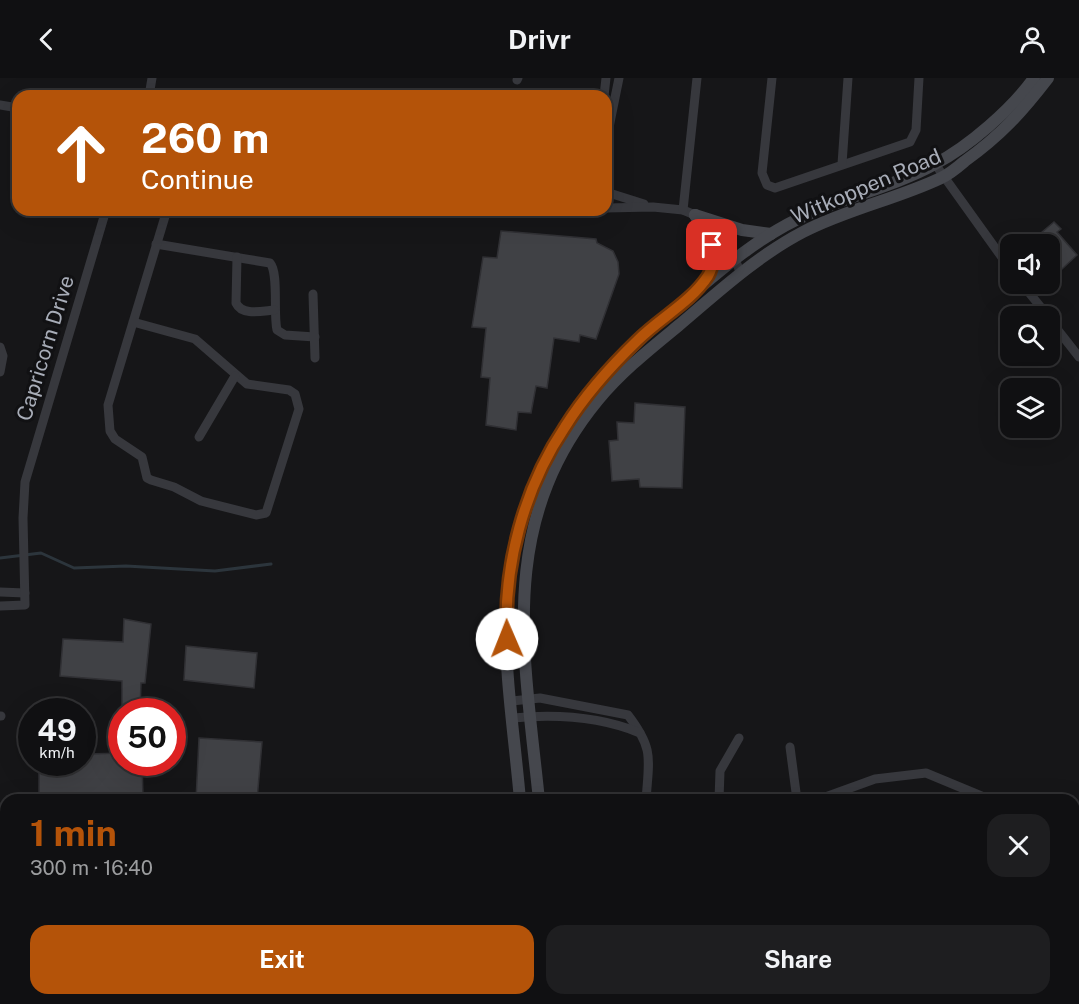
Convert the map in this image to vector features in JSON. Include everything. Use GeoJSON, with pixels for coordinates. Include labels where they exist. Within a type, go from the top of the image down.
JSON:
{"type":"FeatureCollection","features":[{"type":"Feature","properties":{"kind":"main road","name":"Witkoppen Road"},"geometry":{"type":"LineString","coordinates":[[519,794],[506,631],[507,591],[511,564],[525,509],[539,473],[564,428],[590,391],[638,339],[736,257],[771,234],[808,214],[935,164],[995,122],[1034,78]]}},
{"type":"Feature","properties":{"kind":"main road","name":"Witkoppen Road"},"geometry":{"type":"LineString","coordinates":[[537,794],[528,699],[522,595],[530,536],[538,509],[557,462],[576,428],[621,375],[741,274],[802,232],[943,178],[1006,129],[1048,78]]}},
{"type":"Feature","properties":{"kind":"main road"},"geometry":{"type":"LineString","coordinates":[[689,213],[742,230],[771,234]]}},
{"type":"Feature","properties":{"kind":"main road"},"geometry":{"type":"LineString","coordinates":[[689,213],[708,234],[713,255],[709,275],[690,296]]}},
{"type":"Feature","properties":{"kind":"street"},"geometry":{"type":"LineString","coordinates":[[612,112],[619,78]]}},
{"type":"Feature","properties":{"kind":"street"},"geometry":{"type":"LineString","coordinates":[[689,213],[697,78]]}},
{"type":"Feature","properties":{"kind":"street"},"geometry":{"type":"LineString","coordinates":[[772,78],[762,173],[771,187],[780,188],[842,164],[906,144],[913,139],[916,130],[919,78]]}},
{"type":"Feature","properties":{"kind":"street"},"geometry":{"type":"LineString","coordinates":[[842,164],[848,78]]}},
{"type":"Feature","properties":{"kind":"street"},"geometry":{"type":"LineString","coordinates":[[935,164],[1000,255]]}},
{"type":"Feature","properties":{"kind":"street"},"geometry":{"type":"LineString","coordinates":[[612,195],[653,207],[689,213],[729,245],[736,257],[741,274]]}},
{"type":"Feature","properties":{"kind":"street"},"geometry":{"type":"LineString","coordinates":[[612,208],[653,207]]}},
{"type":"Feature","properties":{"kind":"street","name":"Capricorn Drive"},"geometry":{"type":"LineString","coordinates":[[0,606],[25,605],[23,537],[25,482],[104,216]]}},
{"type":"Feature","properties":{"kind":"street"},"geometry":{"type":"LineString","coordinates":[[134,322],[195,339],[235,376],[252,386],[289,390],[295,394],[299,404],[269,508],[262,515],[201,501],[174,487],[150,480],[147,478],[142,458],[115,439],[110,431],[109,394],[134,322],[165,216]]}},
{"type":"Feature","properties":{"kind":"street"},"geometry":{"type":"LineString","coordinates":[[156,244],[264,260],[273,266],[274,310],[277,327],[281,333],[315,337]]}},
{"type":"Feature","properties":{"kind":"street"},"geometry":{"type":"LineString","coordinates":[[237,257],[236,303],[239,308],[244,311],[274,310]]}},
{"type":"Feature","properties":{"kind":"street"},"geometry":{"type":"LineString","coordinates":[[313,294],[315,358]]}},
{"type":"Feature","properties":{"kind":"street"},"geometry":{"type":"LineString","coordinates":[[1030,294],[1039,306]]}},
{"type":"Feature","properties":{"kind":"street"},"geometry":{"type":"LineString","coordinates":[[1060,332],[1079,357]]}},
{"type":"Feature","properties":{"kind":"street"},"geometry":{"type":"LineString","coordinates":[[0,347],[3,356],[0,372]]}},
{"type":"Feature","properties":{"kind":"street"},"geometry":{"type":"LineString","coordinates":[[199,437],[235,376]]}},
{"type":"Feature","properties":{"kind":"street"},"geometry":{"type":"LineString","coordinates":[[0,592],[25,593]]}},
{"type":"Feature","properties":{"kind":"street"},"geometry":{"type":"LineString","coordinates":[[512,701],[540,698],[628,715],[642,734],[648,747],[646,794]]}},
{"type":"Feature","properties":{"kind":"street"},"geometry":{"type":"LineString","coordinates":[[598,722],[603,709]]}},
{"type":"Feature","properties":{"kind":"street"},"geometry":{"type":"LineString","coordinates":[[513,718],[567,716],[624,727],[642,734]]}},
{"type":"Feature","properties":{"kind":"street"},"geometry":{"type":"LineString","coordinates":[[719,794],[720,771],[739,738]]}},
{"type":"Feature","properties":{"kind":"street"},"geometry":{"type":"LineString","coordinates":[[790,747],[797,794]]}},
{"type":"Feature","properties":{"kind":"street"},"geometry":{"type":"LineString","coordinates":[[834,794],[875,779],[926,773],[977,794]]}},
{"type":"Feature","properties":{"kind":"building"},"geometry":{"type":"Polygon","coordinates":[[[1054,222],[1061,229],[1057,232],[1059,234],[1040,234],[1054,222]]]}},
{"type":"Feature","properties":{"kind":"building"},"geometry":{"type":"Polygon","coordinates":[[[501,231],[596,239],[597,243],[613,251],[618,262],[619,274],[596,339],[580,335],[579,342],[554,338],[547,388],[536,386],[531,413],[518,412],[516,430],[486,425],[490,378],[481,377],[486,328],[472,327],[483,257],[497,258],[501,231]]]}},
{"type":"Feature","properties":{"kind":"building"},"geometry":{"type":"Polygon","coordinates":[[[1060,235],[1077,255],[1062,269],[1060,267],[1060,235]]]}},
{"type":"Feature","properties":{"kind":"building"},"geometry":{"type":"Polygon","coordinates":[[[635,403],[685,407],[682,488],[640,487],[639,479],[612,481],[609,441],[618,440],[617,422],[634,423],[635,403]]]}},
{"type":"Feature","properties":{"kind":"building"},"geometry":{"type":"Polygon","coordinates":[[[124,619],[151,624],[145,683],[141,683],[140,698],[122,698],[122,681],[60,676],[63,639],[123,642],[124,619]]]}},
{"type":"Feature","properties":{"kind":"building"},"geometry":{"type":"Polygon","coordinates":[[[186,646],[257,653],[254,688],[184,680],[186,646]]]}},
{"type":"Feature","properties":{"kind":"building"},"geometry":{"type":"Polygon","coordinates":[[[199,738],[262,742],[258,794],[196,794],[199,738]]]}},
{"type":"Feature","properties":{"kind":"building"},"geometry":{"type":"Polygon","coordinates":[[[108,753],[108,776],[142,776],[143,794],[39,793],[39,776],[96,776],[96,754],[108,753]]]}},
{"type":"Feature","properties":{"kind":"waterway"},"geometry":{"type":"LineString","coordinates":[[0,558],[41,553],[74,568],[126,566],[215,571],[271,564]]}},
{"type":"Feature","properties":{"kind":"route"},"geometry":{"type":"LineString","coordinates":[[507,639],[507,591],[511,564],[525,509],[539,473],[564,428],[590,391],[638,339],[690,296],[709,275],[712,266],[712,245]]}}]}
